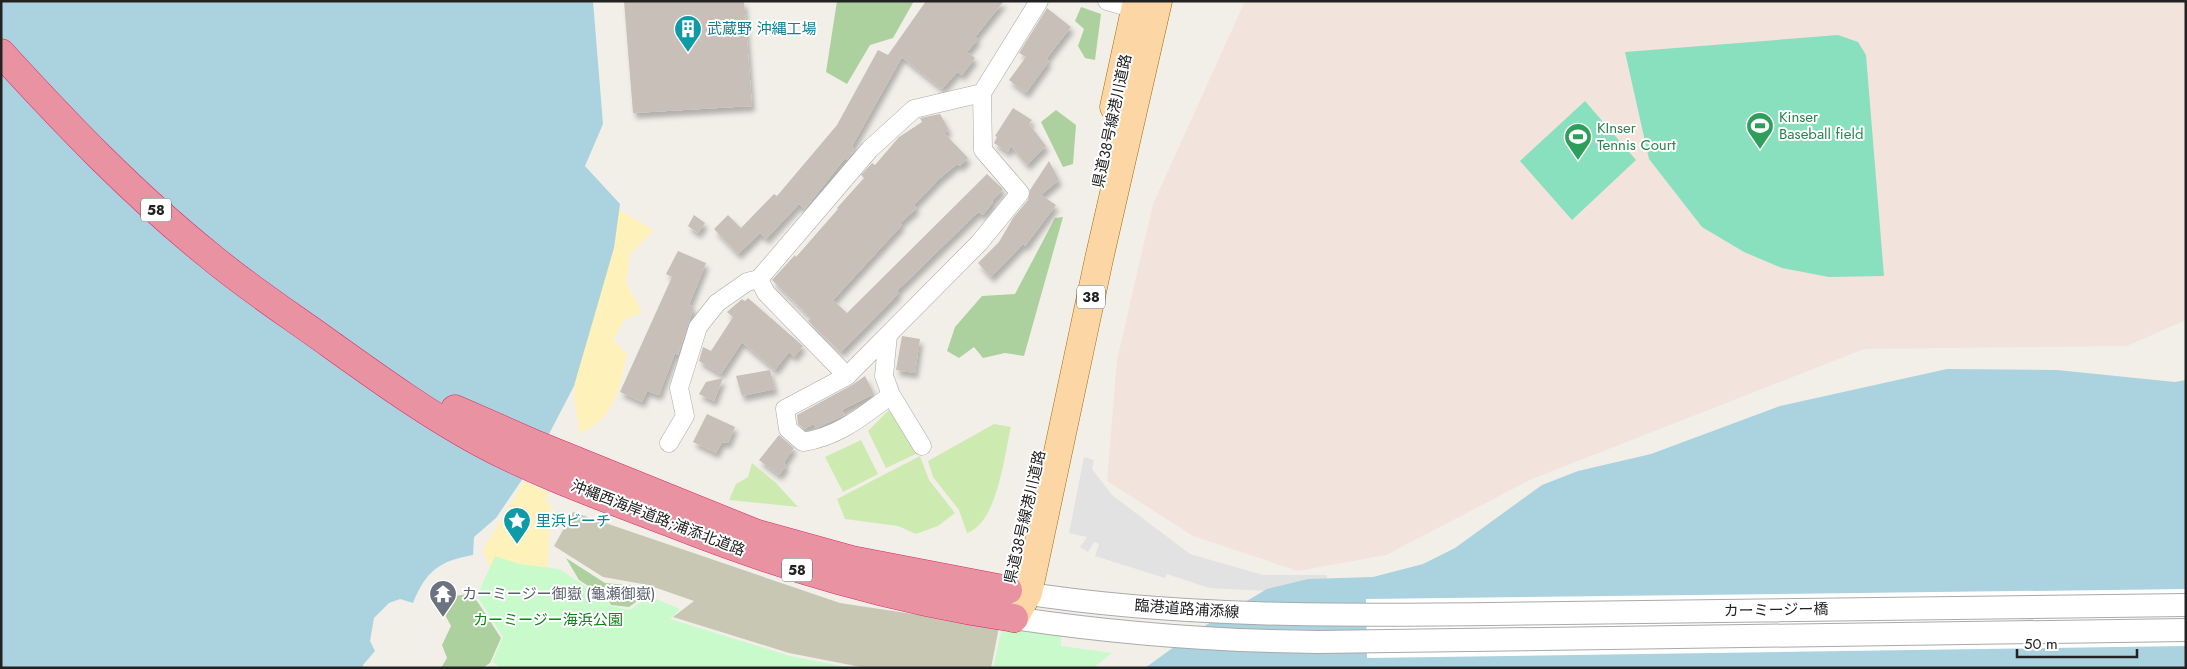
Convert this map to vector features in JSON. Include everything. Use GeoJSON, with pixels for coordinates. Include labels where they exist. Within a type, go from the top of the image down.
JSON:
{"type":"FeatureCollection","features":[{"type":"Feature","properties":{"kind":"highway","name":"沖縄西海岸道路;浦添北道路"},"geometry":{"type":"LineString","coordinates":[[1,53],[64,122],[162,216],[252,289],[384,384],[432,416],[517,461],[594,481],[755,533],[852,560],[1018,592]]}},
{"type":"Feature","properties":{"kind":"highway","name":"沖縄西海岸道路;浦添北道路"},"geometry":{"type":"LineString","coordinates":[[594,481],[746,553],[798,570],[942,607],[1014,618]]}},
{"type":"Feature","properties":{"kind":"main road","name":"県道38号線港川道路"},"geometry":{"type":"LineString","coordinates":[[1014,618],[1143,4]]}},
{"type":"Feature","properties":{"kind":"street"},"geometry":{"type":"LineString","coordinates":[[891,395],[851,426],[822,440],[803,442],[788,428],[785,409],[846,376],[980,243],[1020,193],[983,150],[982,93],[1039,1]]}},
{"type":"Feature","properties":{"kind":"street"},"geometry":{"type":"LineString","coordinates":[[1107,1],[1143,4]]}},
{"type":"Feature","properties":{"kind":"street"},"geometry":{"type":"LineString","coordinates":[[669,443],[685,416],[679,388],[698,327],[718,303],[747,282],[760,279],[870,149],[914,109],[982,93]]}},
{"type":"Feature","properties":{"kind":"street"},"geometry":{"type":"LineString","coordinates":[[760,279],[766,293],[846,376]]}},
{"type":"Feature","properties":{"kind":"street"},"geometry":{"type":"LineString","coordinates":[[888,334],[884,376],[891,395],[922,446]]}},
{"type":"Feature","properties":{"kind":"street","name":"臨港道路浦添線"},"geometry":{"type":"LineString","coordinates":[[1018,592],[1208,612],[1366,615]]}},
{"type":"Feature","properties":{"kind":"street","name":"カーミージー橋"},"geometry":{"type":"LineString","coordinates":[[1366,615],[2186,605]]}},
{"type":"Feature","properties":{"kind":"street","name":"臨港道路浦添線"},"geometry":{"type":"LineString","coordinates":[[1014,618],[1067,626],[1181,636],[1284,641],[1367,641]]}},
{"type":"Feature","properties":{"kind":"street","name":"カーミージー橋"},"geometry":{"type":"LineString","coordinates":[[1367,641],[2186,630]]}},
{"type":"Feature","properties":{"kind":"shaded area"},"geometry":{"type":"Polygon","coordinates":[[[1245,1],[2186,1],[2186,320],[2127,346],[1864,349],[1532,479],[1386,555],[1298,571],[1193,536],[1107,481],[1117,360],[1153,204],[1245,1]]]}},
{"type":"Feature","properties":{"kind":"shaded area"},"geometry":{"type":"Polygon","coordinates":[[[1084,457],[1094,460],[1092,469],[1112,495],[1190,554],[1263,575],[1327,575],[1326,594],[1209,588],[1167,574],[1165,578],[1095,556],[1099,544],[1094,542],[1088,552],[1080,547],[1087,537],[1069,533],[1084,457]]]}},
{"type":"Feature","properties":{"kind":"shaded area"},"geometry":{"type":"Polygon","coordinates":[[[573,512],[840,603],[999,627],[991,668],[866,668],[789,653],[673,617],[694,601],[648,585],[603,577],[554,546],[573,512]]]}},
{"type":"Feature","properties":{"kind":"green space"},"geometry":{"type":"Polygon","coordinates":[[[837,1],[914,1],[893,38],[870,45],[847,84],[826,72],[837,1]]]}},
{"type":"Feature","properties":{"kind":"green space"},"geometry":{"type":"Polygon","coordinates":[[[1081,7],[1101,14],[1095,60],[1085,58],[1078,46],[1084,29],[1075,21],[1081,7]]]}},
{"type":"Feature","properties":{"kind":"green space","name":"Kinser Baseball field"},"geometry":{"type":"Polygon","coordinates":[[[1838,35],[1858,42],[1866,55],[1884,276],[1829,277],[1782,268],[1744,252],[1702,227],[1649,159],[1625,52],[1838,35]]]}},
{"type":"Feature","properties":{"kind":"green space","name":"KInser Tennis Court"},"geometry":{"type":"Polygon","coordinates":[[[1585,101],[1636,160],[1572,220],[1520,161],[1585,101]]]}},
{"type":"Feature","properties":{"kind":"green space"},"geometry":{"type":"Polygon","coordinates":[[[1056,110],[1076,125],[1073,164],[1063,167],[1041,122],[1056,110]]]}},
{"type":"Feature","properties":{"kind":"green space"},"geometry":{"type":"Polygon","coordinates":[[[1063,217],[1024,356],[1005,353],[983,358],[974,347],[959,358],[947,351],[955,327],[982,296],[1015,294],[1055,218],[1063,217]]]}},
{"type":"Feature","properties":{"kind":"green space"},"geometry":{"type":"Polygon","coordinates":[[[891,408],[918,453],[886,468],[868,431],[891,408]]]}},
{"type":"Feature","properties":{"kind":"green space"},"geometry":{"type":"Polygon","coordinates":[[[994,424],[1011,427],[998,487],[986,516],[978,526],[967,533],[959,510],[933,477],[928,461],[994,424]]]}},
{"type":"Feature","properties":{"kind":"green space"},"geometry":{"type":"Polygon","coordinates":[[[861,440],[878,474],[843,492],[825,457],[861,440]]]}},
{"type":"Feature","properties":{"kind":"green space"},"geometry":{"type":"Polygon","coordinates":[[[920,456],[929,480],[955,513],[938,526],[916,534],[898,526],[845,519],[837,499],[920,456]]]}},
{"type":"Feature","properties":{"kind":"green space"},"geometry":{"type":"Polygon","coordinates":[[[752,463],[776,483],[798,507],[729,500],[736,484],[748,477],[752,463]]]}},
{"type":"Feature","properties":{"kind":"green space","name":"カーミージー海浜公園"},"geometry":{"type":"Polygon","coordinates":[[[495,556],[519,564],[559,569],[606,600],[611,606],[630,610],[649,596],[680,609],[670,619],[790,656],[851,668],[503,668],[492,662],[503,637],[477,596],[495,556]]]}},
{"type":"Feature","properties":{"kind":"green space"},"geometry":{"type":"Polygon","coordinates":[[[566,558],[605,583],[647,587],[646,595],[629,607],[611,605],[607,598],[579,580],[566,558]]]}},
{"type":"Feature","properties":{"kind":"green space"},"geometry":{"type":"Polygon","coordinates":[[[468,594],[477,601],[501,638],[490,663],[482,668],[441,668],[447,658],[442,645],[451,626],[444,613],[448,597],[468,594]]]}},
{"type":"Feature","properties":{"kind":"green space"},"geometry":{"type":"Polygon","coordinates":[[[1002,628],[1061,636],[1061,646],[1112,653],[1093,668],[993,668],[1002,628]]]}},
{"type":"Feature","properties":{"kind":"sand"},"geometry":{"type":"Polygon","coordinates":[[[611,205],[654,230],[630,254],[626,283],[642,312],[624,320],[613,340],[627,354],[618,391],[609,410],[602,418],[580,434],[574,399],[575,366],[611,205]]]}},
{"type":"Feature","properties":{"kind":"sand","name":"里浜ビーチ"},"geometry":{"type":"Polygon","coordinates":[[[524,481],[549,493],[545,501],[551,504],[547,570],[500,580],[488,564],[483,550],[524,481]]]}},
{"type":"Feature","properties":{"kind":"water"},"geometry":{"type":"Polygon","coordinates":[[[1,1],[593,1],[603,124],[585,166],[620,204],[614,248],[574,386],[536,459],[496,518],[474,537],[473,555],[461,557],[435,569],[423,583],[413,603],[400,599],[389,603],[374,618],[370,641],[375,651],[363,665],[363,668],[1,668],[1,1]]]}},
{"type":"Feature","properties":{"kind":"water"},"geometry":{"type":"Polygon","coordinates":[[[1947,369],[2057,370],[2175,382],[2186,380],[2186,668],[1145,668],[1196,631],[1267,589],[1308,579],[1373,577],[1423,564],[1455,548],[1542,485],[1578,471],[1651,454],[1780,406],[1947,369]]]}},
{"type":"Feature","properties":{"kind":"pier"},"geometry":{"type":"Polygon","coordinates":[[[2186,589],[2186,646],[1367,658],[1366,599],[2186,589]]]}},
{"type":"Feature","properties":{"kind":"building","name":"武蔵野 沖縄工場"},"geometry":{"type":"Polygon","coordinates":[[[624,1],[744,1],[752,106],[633,113],[624,1]]]}},
{"type":"Feature","properties":{"kind":"building"},"geometry":{"type":"Polygon","coordinates":[[[926,1],[1004,1],[975,37],[978,39],[967,52],[975,58],[962,75],[957,72],[942,89],[902,57],[852,146],[854,151],[847,160],[845,158],[805,209],[799,204],[766,239],[760,233],[738,254],[714,229],[728,215],[741,228],[774,194],[777,196],[837,125],[878,50],[888,55],[926,1]]]}},
{"type":"Feature","properties":{"kind":"building"},"geometry":{"type":"Polygon","coordinates":[[[1047,8],[1071,27],[1046,59],[1049,61],[1026,93],[1009,80],[1026,57],[1019,53],[1047,8]]]}},
{"type":"Feature","properties":{"kind":"building"},"geometry":{"type":"Polygon","coordinates":[[[1013,108],[1032,120],[1029,124],[1046,146],[1027,165],[1011,146],[1008,152],[994,143],[997,137],[995,136],[1013,108]]]}},
{"type":"Feature","properties":{"kind":"building"},"geometry":{"type":"Polygon","coordinates":[[[940,114],[949,130],[944,133],[968,158],[960,166],[957,164],[939,179],[914,205],[917,208],[900,223],[902,225],[833,300],[847,313],[987,174],[1003,189],[983,215],[979,212],[976,214],[897,291],[899,293],[841,352],[808,321],[811,318],[772,280],[795,255],[796,257],[838,209],[864,178],[861,175],[872,163],[875,165],[899,137],[922,122],[920,118],[940,114]]]}},
{"type":"Feature","properties":{"kind":"building"},"geometry":{"type":"Polygon","coordinates":[[[1049,161],[1059,180],[1041,195],[1056,205],[1025,246],[1023,244],[991,277],[978,263],[999,242],[1013,218],[1028,200],[1030,190],[1049,161]]]}},
{"type":"Feature","properties":{"kind":"building"},"geometry":{"type":"Polygon","coordinates":[[[694,215],[705,223],[698,233],[688,226],[694,215]]]}},
{"type":"Feature","properties":{"kind":"building"},"geometry":{"type":"Polygon","coordinates":[[[678,251],[706,263],[689,305],[694,307],[678,355],[675,353],[659,395],[647,391],[642,402],[620,392],[672,277],[666,274],[678,251]]]}},
{"type":"Feature","properties":{"kind":"building"},"geometry":{"type":"Polygon","coordinates":[[[748,298],[803,346],[794,357],[789,352],[775,370],[742,342],[721,374],[699,361],[703,347],[711,351],[733,317],[727,312],[742,299],[745,301],[748,298]]]}},
{"type":"Feature","properties":{"kind":"building"},"geometry":{"type":"Polygon","coordinates":[[[902,336],[920,339],[915,373],[896,370],[902,336]]]}},
{"type":"Feature","properties":{"kind":"building"},"geometry":{"type":"Polygon","coordinates":[[[770,370],[775,389],[742,396],[736,376],[770,370]]]}},
{"type":"Feature","properties":{"kind":"building"},"geometry":{"type":"Polygon","coordinates":[[[865,376],[874,394],[842,410],[845,415],[816,428],[814,424],[804,429],[798,424],[797,415],[865,376]]]}},
{"type":"Feature","properties":{"kind":"building"},"geometry":{"type":"Polygon","coordinates":[[[723,378],[714,401],[699,394],[706,382],[723,378]]]}},
{"type":"Feature","properties":{"kind":"building"},"geometry":{"type":"Polygon","coordinates":[[[707,414],[735,427],[728,443],[722,442],[716,453],[693,442],[707,414]]]}},
{"type":"Feature","properties":{"kind":"building"},"geometry":{"type":"Polygon","coordinates":[[[779,435],[794,448],[784,462],[786,466],[779,475],[759,460],[779,435]]]}},
{"type":"Feature","properties":{"kind":"place","name":"武蔵野 沖縄工場"},"geometry":{"type":"Point","coordinates":[688,53]}},
{"type":"Feature","properties":{"kind":"place","name":"Kinser Baseball field"},"geometry":{"type":"Point","coordinates":[1760,150]}},
{"type":"Feature","properties":{"kind":"place","name":"KInser Tennis Court"},"geometry":{"type":"Point","coordinates":[1578,161]}},
{"type":"Feature","properties":{"kind":"place","name":"里浜ビーチ"},"geometry":{"type":"Point","coordinates":[517,545]}},
{"type":"Feature","properties":{"kind":"place","name":"カーミージー御嶽 (龜瀬御嶽)"},"geometry":{"type":"Point","coordinates":[443,618]}}]}
